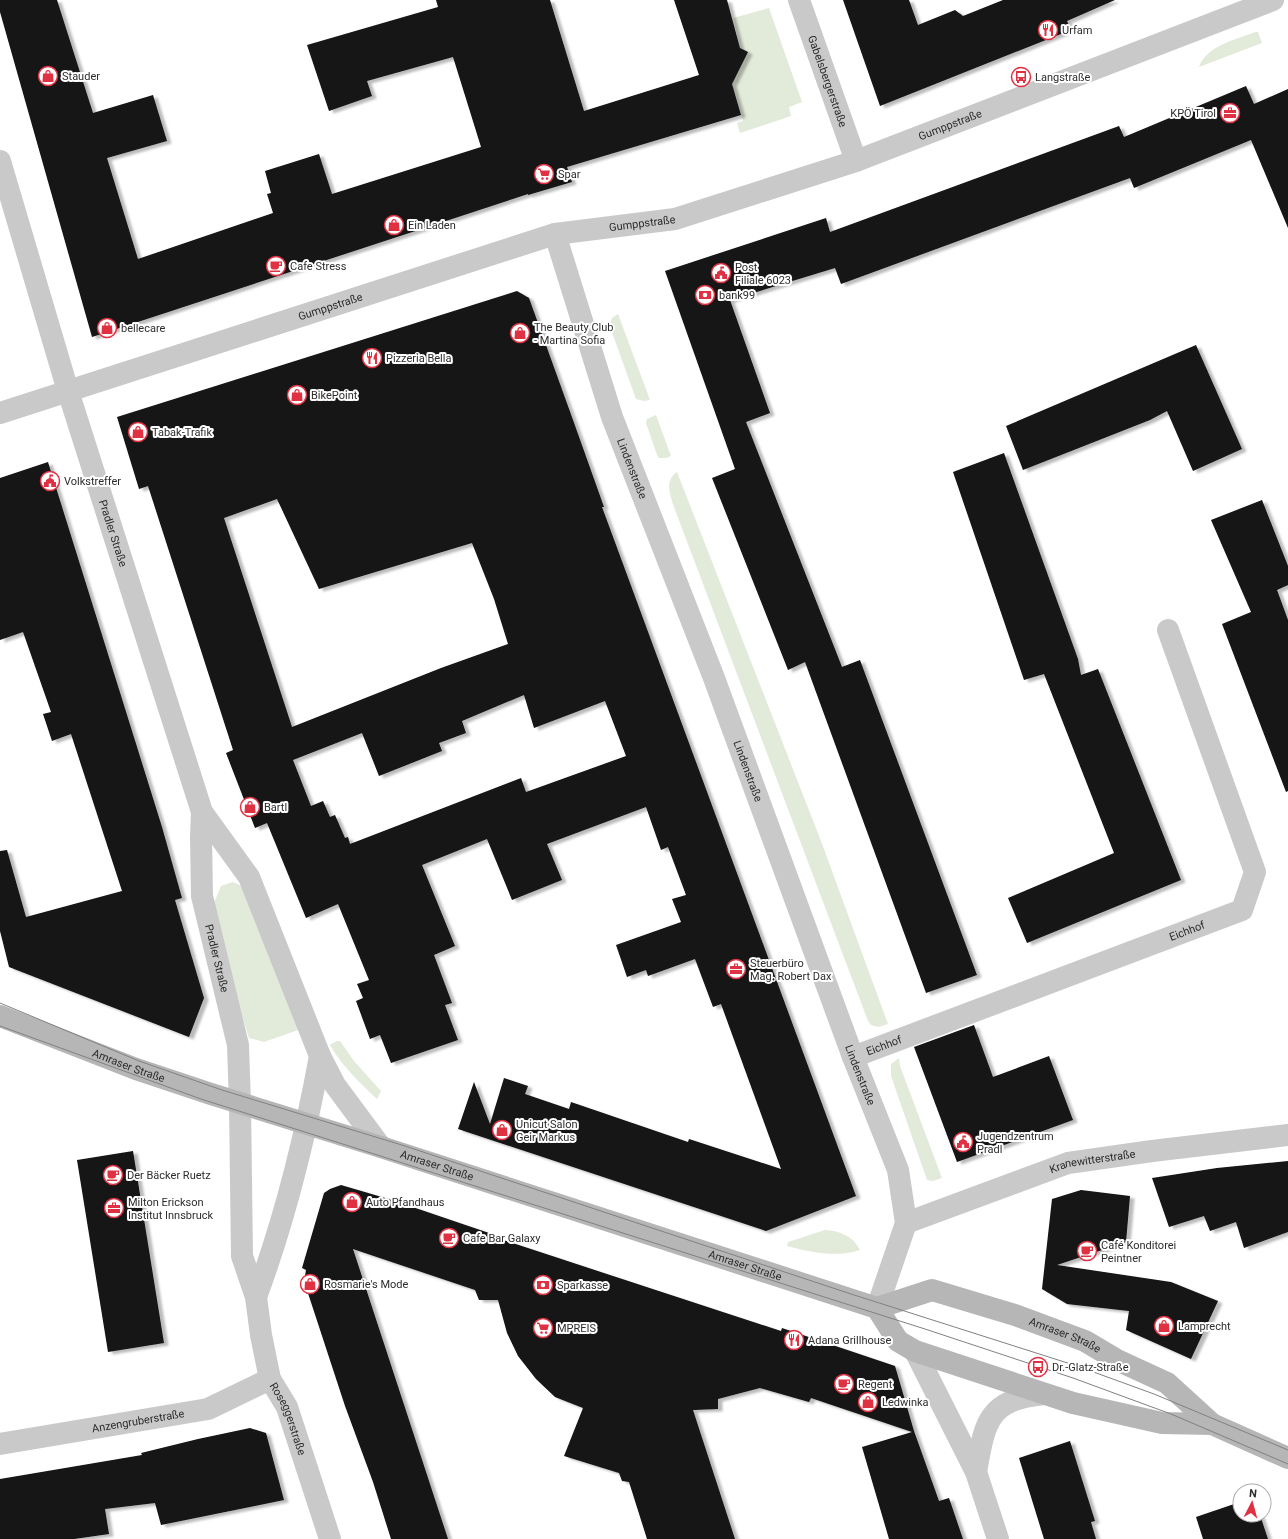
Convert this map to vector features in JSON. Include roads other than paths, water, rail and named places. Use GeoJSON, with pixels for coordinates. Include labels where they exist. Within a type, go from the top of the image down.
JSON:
{"type":"FeatureCollection","features":[{"type":"Feature","properties":{"kind":"street","name":"Gabelsbergerstraße"},"geometry":{"type":"LineString","coordinates":[[799,0],[856,161]]}},
{"type":"Feature","properties":{"kind":"street","name":"Gumppstraße"},"geometry":{"type":"LineString","coordinates":[[0,412],[555,234],[675,219],[856,161],[1273,0]]}},
{"type":"Feature","properties":{"kind":"street","name":"Pradler Straße"},"geometry":{"type":"LineString","coordinates":[[0,161],[68,391],[202,812],[249,876],[320,1056],[336,1086],[381,1146]]}},
{"type":"Feature","properties":{"kind":"street","name":"Lindenstraße"},"geometry":{"type":"LineString","coordinates":[[555,234],[612,417],[714,678],[853,1057],[898,1170],[906,1223],[877,1308]]}},
{"type":"Feature","properties":{"kind":"street","name":"Eichhof"},"geometry":{"type":"LineString","coordinates":[[853,1057],[1242,910],[1255,872],[1168,630]]}},
{"type":"Feature","properties":{"kind":"street","name":"Pradler Straße"},"geometry":{"type":"LineString","coordinates":[[202,812],[202,896],[238,1045],[240,1104]]}},
{"type":"Feature","properties":{"kind":"street","name":"Amraser Straße"},"geometry":{"type":"LineString","coordinates":[[0,1016],[136,1069],[240,1104],[381,1146],[877,1308],[932,1290],[1015,1315],[1085,1341],[1117,1360],[1167,1383],[1212,1424],[1288,1458]]}},
{"type":"Feature","properties":{"kind":"street"},"geometry":{"type":"LineString","coordinates":[[308,1124],[320,1056]]}},
{"type":"Feature","properties":{"kind":"street","name":"Roseggerstraße"},"geometry":{"type":"LineString","coordinates":[[240,1104],[242,1256],[256,1296],[261,1335],[270,1379],[287,1407],[330,1539]]}},
{"type":"Feature","properties":{"kind":"street","name":"Roseggerstraße"},"geometry":{"type":"LineString","coordinates":[[256,1296],[271,1256],[308,1124]]}},
{"type":"Feature","properties":{"kind":"street","name":"Kranewitterstraße"},"geometry":{"type":"LineString","coordinates":[[906,1223],[1068,1163],[1152,1151],[1288,1135]]}},
{"type":"Feature","properties":{"kind":"street","name":"Amraser Straße"},"geometry":{"type":"LineString","coordinates":[[877,1308],[898,1341],[915,1351],[1072,1403],[1162,1423],[1212,1424]]}},
{"type":"Feature","properties":{"kind":"street"},"geometry":{"type":"LineString","coordinates":[[915,1351],[976,1472],[998,1539]]}},
{"type":"Feature","properties":{"kind":"street","name":"Anzengruberstraße"},"geometry":{"type":"LineString","coordinates":[[0,1444],[208,1409],[270,1379]]}},
{"type":"Feature","properties":{"kind":"street"},"geometry":{"type":"LineString","coordinates":[[976,1472],[983,1436],[992,1414],[1011,1400],[1044,1394]]}},
{"type":"Feature","properties":{"kind":"tram line"},"geometry":{"type":"LineString","coordinates":[[0,1003],[139,1061],[222,1090],[405,1146],[851,1294],[1077,1366],[1154,1394],[1288,1450]]}},
{"type":"Feature","properties":{"kind":"tram line"},"geometry":{"type":"LineString","coordinates":[[0,1026],[201,1099],[925,1329],[1073,1378],[1171,1414],[1288,1464]]}},
{"type":"Feature","properties":{"kind":"place","name":"Urfam"},"geometry":{"type":"Point","coordinates":[1048,30]}},
{"type":"Feature","properties":{"kind":"place","name":"Stauder"},"geometry":{"type":"Point","coordinates":[48,76]}},
{"type":"Feature","properties":{"kind":"place","name":"Langstraße"},"geometry":{"type":"Point","coordinates":[1021,77]}},
{"type":"Feature","properties":{"kind":"place","name":"KPÖ Tirol"},"geometry":{"type":"Point","coordinates":[1230,113]}},
{"type":"Feature","properties":{"kind":"place","name":"Spar"},"geometry":{"type":"Point","coordinates":[544,174]}},
{"type":"Feature","properties":{"kind":"place","name":"Ein Laden"},"geometry":{"type":"Point","coordinates":[394,225]}},
{"type":"Feature","properties":{"kind":"place","name":"Cafe Stress"},"geometry":{"type":"Point","coordinates":[276,266]}},
{"type":"Feature","properties":{"kind":"place","name":"Post Filiale 6023"},"geometry":{"type":"Point","coordinates":[721,273]}},
{"type":"Feature","properties":{"kind":"place","name":"bank99"},"geometry":{"type":"Point","coordinates":[705,295]}},
{"type":"Feature","properties":{"kind":"place","name":"bellecare"},"geometry":{"type":"Point","coordinates":[107,328]}},
{"type":"Feature","properties":{"kind":"place","name":"The Beauty Club - Martina Sofia"},"geometry":{"type":"Point","coordinates":[520,333]}},
{"type":"Feature","properties":{"kind":"place","name":"Pizzeria Bella"},"geometry":{"type":"Point","coordinates":[372,358]}},
{"type":"Feature","properties":{"kind":"place","name":"BikePoint"},"geometry":{"type":"Point","coordinates":[297,395]}},
{"type":"Feature","properties":{"kind":"place","name":"Tabak-Trafik"},"geometry":{"type":"Point","coordinates":[138,432]}},
{"type":"Feature","properties":{"kind":"place","name":"Volkstreffer"},"geometry":{"type":"Point","coordinates":[50,481]}},
{"type":"Feature","properties":{"kind":"place","name":"Bartl"},"geometry":{"type":"Point","coordinates":[250,807]}},
{"type":"Feature","properties":{"kind":"place","name":"Steuerbüro Mag. Robert Dax"},"geometry":{"type":"Point","coordinates":[736,969]}},
{"type":"Feature","properties":{"kind":"place","name":"Unicut Salon Geir Markus"},"geometry":{"type":"Point","coordinates":[502,1130]}},
{"type":"Feature","properties":{"kind":"place","name":"Jugendzentrum Pradl"},"geometry":{"type":"Point","coordinates":[963,1142]}},
{"type":"Feature","properties":{"kind":"place","name":"Der Bäcker Ruetz"},"geometry":{"type":"Point","coordinates":[113,1175]}},
{"type":"Feature","properties":{"kind":"place","name":"Auto Pfandhaus"},"geometry":{"type":"Point","coordinates":[352,1202]}},
{"type":"Feature","properties":{"kind":"place","name":"Milton Erickson Institut Innsbruck"},"geometry":{"type":"Point","coordinates":[114,1208]}},
{"type":"Feature","properties":{"kind":"place","name":"Cafe Bar Galaxy"},"geometry":{"type":"Point","coordinates":[449,1238]}},
{"type":"Feature","properties":{"kind":"place","name":"Café Konditorei Peintner"},"geometry":{"type":"Point","coordinates":[1087,1251]}},
{"type":"Feature","properties":{"kind":"place","name":"Rosmarie's Mode"},"geometry":{"type":"Point","coordinates":[310,1284]}},
{"type":"Feature","properties":{"kind":"place","name":"Sparkasse"},"geometry":{"type":"Point","coordinates":[543,1285]}},
{"type":"Feature","properties":{"kind":"place","name":"Lamprecht"},"geometry":{"type":"Point","coordinates":[1164,1326]}},
{"type":"Feature","properties":{"kind":"place","name":"MPREIS"},"geometry":{"type":"Point","coordinates":[543,1328]}},
{"type":"Feature","properties":{"kind":"place","name":"Adana Grillhouse"},"geometry":{"type":"Point","coordinates":[794,1340]}},
{"type":"Feature","properties":{"kind":"place","name":"Dr.-Glatz-Straße"},"geometry":{"type":"Point","coordinates":[1038,1367]}},
{"type":"Feature","properties":{"kind":"place","name":"Regent"},"geometry":{"type":"Point","coordinates":[844,1384]}},
{"type":"Feature","properties":{"kind":"place","name":"Ledwinka"},"geometry":{"type":"Point","coordinates":[868,1402]}}]}
